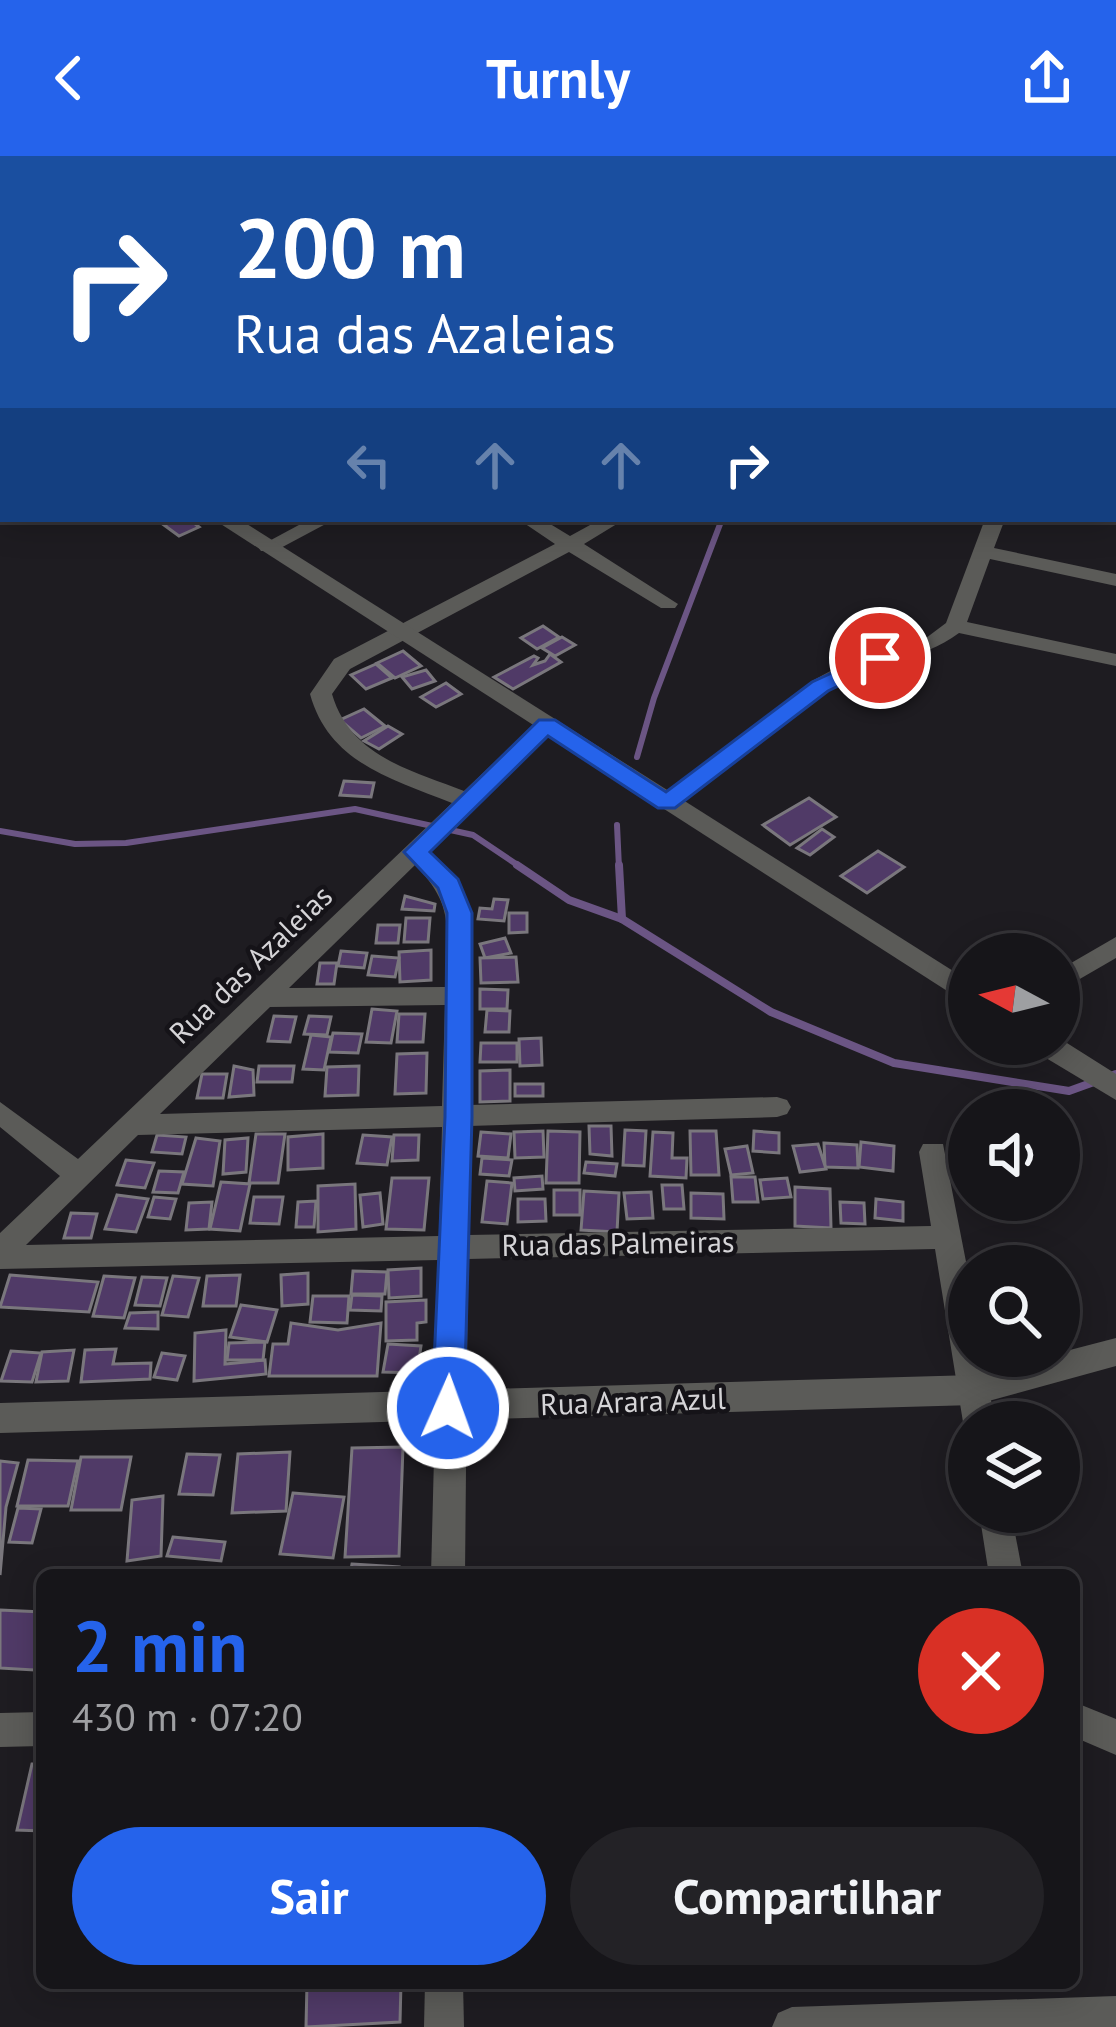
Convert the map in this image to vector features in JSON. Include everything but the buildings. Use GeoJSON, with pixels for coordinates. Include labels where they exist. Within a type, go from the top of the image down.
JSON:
{"type":"FeatureCollection","features":[{"type":"Feature","properties":{"kind":"street"},"geometry":{"type":"LineString","coordinates":[[229,522],[948,982]]}},
{"type":"Feature","properties":{"kind":"street"},"geometry":{"type":"LineString","coordinates":[[268,547],[320,522]]}},
{"type":"Feature","properties":{"kind":"street"},"geometry":{"type":"LineString","coordinates":[[532,522],[668,604]]}},
{"type":"Feature","properties":{"kind":"street"},"geometry":{"type":"LineString","coordinates":[[459,810],[363,757],[337,737],[325,718],[321,694],[341,664],[404,635],[610,522]]}},
{"type":"Feature","properties":{"kind":"street"},"geometry":{"type":"LineString","coordinates":[[666,803],[820,686],[853,668],[933,643],[956,626],[994,522]]}},
{"type":"Feature","properties":{"kind":"street"},"geometry":{"type":"LineString","coordinates":[[984,552],[1116,580]]}},
{"type":"Feature","properties":{"kind":"street"},"geometry":{"type":"LineString","coordinates":[[956,626],[1116,660]]}},
{"type":"Feature","properties":{"kind":"street","name":"Rua das Azaleias"},"geometry":{"type":"LineString","coordinates":[[0,1254],[547,725]]}},
{"type":"Feature","properties":{"kind":"street"},"geometry":{"type":"LineString","coordinates":[[421,847],[449,884],[459,913],[448,1569]]}},
{"type":"Feature","properties":{"kind":"street"},"geometry":{"type":"LineString","coordinates":[[1080,969],[1116,946]]}},
{"type":"Feature","properties":{"kind":"street"},"geometry":{"type":"LineString","coordinates":[[263,998],[457,996]]}},
{"type":"Feature","properties":{"kind":"street"},"geometry":{"type":"LineString","coordinates":[[1079,1065],[1114,1088]]}},
{"type":"Feature","properties":{"kind":"street"},"geometry":{"type":"LineString","coordinates":[[131,1125],[777,1108]]}},
{"type":"Feature","properties":{"kind":"street"},"geometry":{"type":"LineString","coordinates":[[0,1112],[79,1175]]}},
{"type":"Feature","properties":{"kind":"street"},"geometry":{"type":"LineString","coordinates":[[933,1152],[975,1401]]}},
{"type":"Feature","properties":{"kind":"street","name":"Rua das Palmeiras"},"geometry":{"type":"LineString","coordinates":[[0,1254],[947,1237]]}},
{"type":"Feature","properties":{"kind":"street","name":"Rua Arara Azul"},"geometry":{"type":"LineString","coordinates":[[989,1401],[1116,1352]]}},
{"type":"Feature","properties":{"kind":"street","name":"Rua Arara Azul"},"geometry":{"type":"LineString","coordinates":[[0,1418],[448,1408],[948,1406]]}},
{"type":"Feature","properties":{"kind":"street"},"geometry":{"type":"LineString","coordinates":[[999,1533],[1005,1569]]}},
{"type":"Feature","properties":{"kind":"street"},"geometry":{"type":"LineString","coordinates":[[1080,1722],[1116,1737]]}},
{"type":"Feature","properties":{"kind":"street"},"geometry":{"type":"LineString","coordinates":[[0,1730],[36,1729]]}},
{"type":"Feature","properties":{"kind":"street"},"geometry":{"type":"LineString","coordinates":[[444,1989],[444,2027]]}},
{"type":"Feature","properties":{"kind":"street"},"geometry":{"type":"LineString","coordinates":[[792,2027],[1116,2015]]}},
{"type":"Feature","properties":{"kind":"waterway"},"geometry":{"type":"LineString","coordinates":[[637,757],[654,698],[721,522]]}},
{"type":"Feature","properties":{"kind":"waterway"},"geometry":{"type":"LineString","coordinates":[[0,831],[75,844],[126,843],[355,809],[473,835],[522,868]]}},
{"type":"Feature","properties":{"kind":"waterway"},"geometry":{"type":"LineString","coordinates":[[617,825],[619,868]]}},
{"type":"Feature","properties":{"kind":"waterway"},"geometry":{"type":"LineString","coordinates":[[517,865],[569,900],[622,919]]}},
{"type":"Feature","properties":{"kind":"waterway"},"geometry":{"type":"LineString","coordinates":[[619,865],[622,919]]}},
{"type":"Feature","properties":{"kind":"waterway"},"geometry":{"type":"LineString","coordinates":[[622,919],[771,1012],[894,1063],[1069,1091],[1116,1074]]}},
{"type":"Feature","properties":{"kind":"route"},"geometry":{"type":"LineString","coordinates":[[448,1408],[459,913],[449,884],[416,852],[547,725],[666,803],[820,686],[880,658]]}}]}
